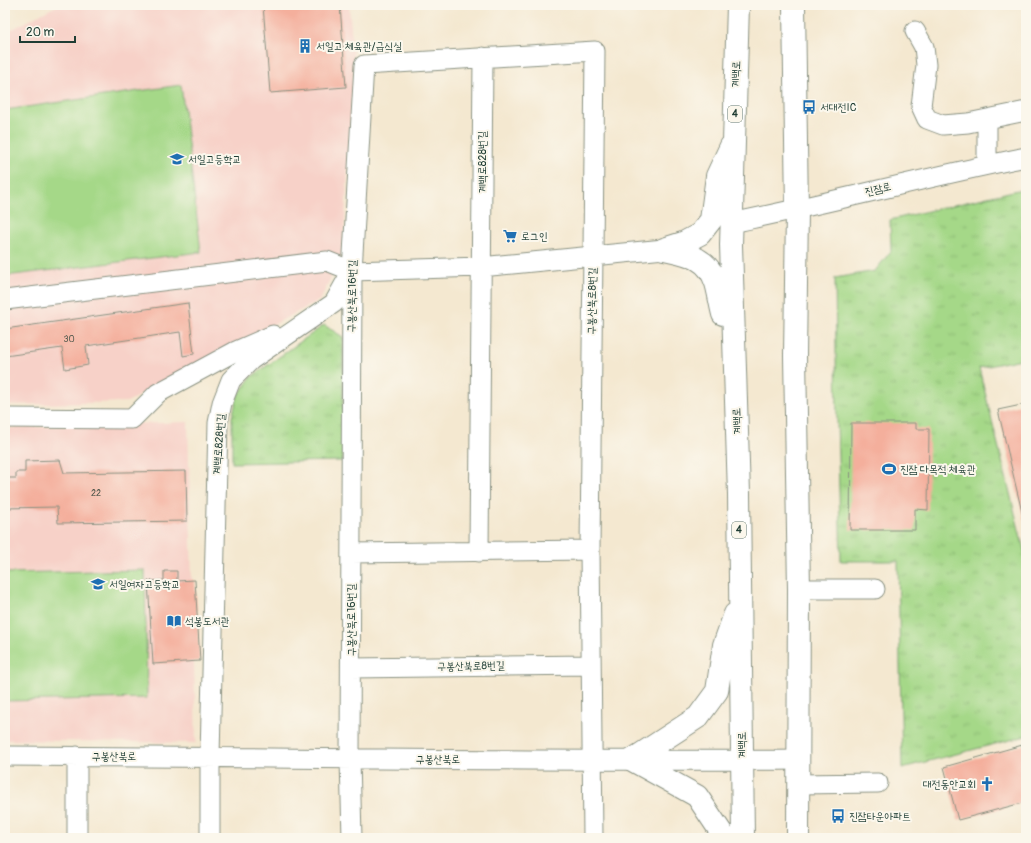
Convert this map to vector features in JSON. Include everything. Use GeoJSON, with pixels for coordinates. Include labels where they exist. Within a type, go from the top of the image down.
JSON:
{"type":"FeatureCollection","features":[{"type":"Feature","properties":{"kind":"main road","name":"계백로"},"geometry":{"type":"LineString","coordinates":[[738,5],[731,223],[739,494],[743,838]]}},
{"type":"Feature","properties":{"kind":"main road"},"geometry":{"type":"LineString","coordinates":[[794,5],[797,210],[794,356],[799,589],[798,838]]}},
{"type":"Feature","properties":{"kind":"main road"},"geometry":{"type":"LineString","coordinates":[[664,249],[684,243],[700,234],[710,220],[717,176],[734,140]]}},
{"type":"Feature","properties":{"kind":"main road"},"geometry":{"type":"LineString","coordinates":[[664,249],[685,253],[699,259],[711,270],[716,284],[719,302],[734,345]]}},
{"type":"Feature","properties":{"kind":"main road"},"geometry":{"type":"LineString","coordinates":[[725,838],[697,796],[632,760],[698,717],[717,691],[724,646],[740,599]]}},
{"type":"Feature","properties":{"kind":"street"},"geometry":{"type":"LineString","coordinates":[[915,31],[924,47],[926,65],[921,106],[928,120],[943,125],[968,123],[1026,112]]}},
{"type":"Feature","properties":{"kind":"street","name":"구봉산북로16번길"},"geometry":{"type":"LineString","coordinates":[[352,838],[350,759],[352,272],[364,65],[595,51]]}},
{"type":"Feature","properties":{"kind":"street","name":"구봉산북로8번길"},"geometry":{"type":"LineString","coordinates":[[593,838],[590,550],[595,51]]}},
{"type":"Feature","properties":{"kind":"street","name":"계백로828번길"},"geometry":{"type":"LineString","coordinates":[[479,552],[483,57]]}},
{"type":"Feature","properties":{"kind":"street"},"geometry":{"type":"LineString","coordinates":[[987,119],[987,165]]}},
{"type":"Feature","properties":{"kind":"street","name":"진잠로"},"geometry":{"type":"LineString","coordinates":[[731,223],[797,210],[837,199],[1026,157]]}},
{"type":"Feature","properties":{"kind":"street"},"geometry":{"type":"LineString","coordinates":[[5,300],[327,261],[352,272],[481,267],[664,249]]}},
{"type":"Feature","properties":{"kind":"street","name":"계백로828번길"},"geometry":{"type":"LineString","coordinates":[[210,838],[210,756],[218,423],[222,403],[232,380],[251,360],[334,303],[352,272]]}},
{"type":"Feature","properties":{"kind":"street"},"geometry":{"type":"LineString","coordinates":[[5,418],[132,419],[158,393],[234,352],[309,320]]}},
{"type":"Feature","properties":{"kind":"street"},"geometry":{"type":"LineString","coordinates":[[351,553],[590,550]]}},
{"type":"Feature","properties":{"kind":"street"},"geometry":{"type":"LineString","coordinates":[[799,589],[875,589]]}},
{"type":"Feature","properties":{"kind":"street","name":"구봉산북로8번길"},"geometry":{"type":"LineString","coordinates":[[351,668],[591,665]]}},
{"type":"Feature","properties":{"kind":"street","name":"구봉산북로"},"geometry":{"type":"LineString","coordinates":[[5,756],[210,756],[350,759],[798,760]]}},
{"type":"Feature","properties":{"kind":"street","name":"구봉산북로"},"geometry":{"type":"LineString","coordinates":[[77,756],[77,838]]}},
{"type":"Feature","properties":{"kind":"street"},"geometry":{"type":"LineString","coordinates":[[798,784],[878,783]]}},
{"type":"Feature","properties":{"kind":"shaded area","name":"서일고등학교"},"geometry":{"type":"Polygon","coordinates":[[[58,5],[349,5],[354,65],[343,253],[320,300],[127,402],[5,405],[5,33],[58,5]]]}},
{"type":"Feature","properties":{"kind":"shaded area","name":"서일여자고등학교"},"geometry":{"type":"Polygon","coordinates":[[[188,422],[196,743],[5,740],[5,428],[188,422]]]}},
{"type":"Feature","properties":{"kind":"green space"},"geometry":{"type":"Polygon","coordinates":[[[181,85],[201,252],[5,276],[5,110],[181,85]]]}},
{"type":"Feature","properties":{"kind":"green space"},"geometry":{"type":"Polygon","coordinates":[[[1026,188],[1026,358],[979,368],[1026,558],[1026,736],[902,768],[898,561],[841,561],[835,278],[875,271],[891,251],[890,220],[1026,188]]]}},
{"type":"Feature","properties":{"kind":"green space"},"geometry":{"type":"Polygon","coordinates":[[[324,325],[343,337],[343,461],[232,463],[232,417],[238,395],[251,377],[324,325]]]}},
{"type":"Feature","properties":{"kind":"green space"},"geometry":{"type":"Polygon","coordinates":[[[145,570],[147,698],[5,701],[5,573],[145,570]]]}},
{"type":"Feature","properties":{"kind":"building","name":"서일고 체육관/급식실"},"geometry":{"type":"Polygon","coordinates":[[[263,5],[340,5],[346,87],[270,93],[263,5]]]}},
{"type":"Feature","properties":{"kind":"building"},"geometry":{"type":"Polygon","coordinates":[[[188,303],[194,354],[183,356],[180,332],[86,346],[88,365],[65,369],[62,348],[5,356],[5,329],[188,303]]]}},
{"type":"Feature","properties":{"kind":"building"},"geometry":{"type":"Polygon","coordinates":[[[1026,404],[1026,524],[1025,525],[998,410],[1026,404]]]}},
{"type":"Feature","properties":{"kind":"building","name":"진잠 다목적 체육관"},"geometry":{"type":"Polygon","coordinates":[[[851,423],[916,423],[916,429],[929,429],[928,510],[915,509],[915,530],[850,530],[851,423]]]}},
{"type":"Feature","properties":{"kind":"building"},"geometry":{"type":"Polygon","coordinates":[[[60,460],[64,473],[186,471],[187,521],[58,523],[57,507],[5,508],[5,478],[16,478],[16,472],[25,472],[25,461],[60,460]]]}},
{"type":"Feature","properties":{"kind":"building","name":"석봉도서관"},"geometry":{"type":"Polygon","coordinates":[[[164,571],[177,571],[177,581],[195,580],[200,661],[153,664],[148,581],[164,580],[164,571]]]}},
{"type":"Feature","properties":{"kind":"building","name":"대전동안교회"},"geometry":{"type":"Polygon","coordinates":[[[1026,744],[1026,802],[958,820],[944,767],[1026,744]]]}},
{"type":"Feature","properties":{"kind":"place","name":"서일고 체육관/급식실"},"geometry":{"type":"Point","coordinates":[305,46]}},
{"type":"Feature","properties":{"kind":"place","name":"서대전IC"},"geometry":{"type":"Point","coordinates":[809,107]}},
{"type":"Feature","properties":{"kind":"place","name":"서일고등학교"},"geometry":{"type":"Point","coordinates":[177,159]}},
{"type":"Feature","properties":{"kind":"place","name":"로그인"},"geometry":{"type":"Point","coordinates":[510,236]}},
{"type":"Feature","properties":{"kind":"place","name":"진잠 다목적 체육관"},"geometry":{"type":"Point","coordinates":[889,469]}},
{"type":"Feature","properties":{"kind":"place","name":"서일여자고등학교"},"geometry":{"type":"Point","coordinates":[98,584]}},
{"type":"Feature","properties":{"kind":"place","name":"석봉도서관"},"geometry":{"type":"Point","coordinates":[174,621]}},
{"type":"Feature","properties":{"kind":"place","name":"대전동안교회"},"geometry":{"type":"Point","coordinates":[987,784]}},
{"type":"Feature","properties":{"kind":"place","name":"진잠타운아파트"},"geometry":{"type":"Point","coordinates":[838,816]}}]}
